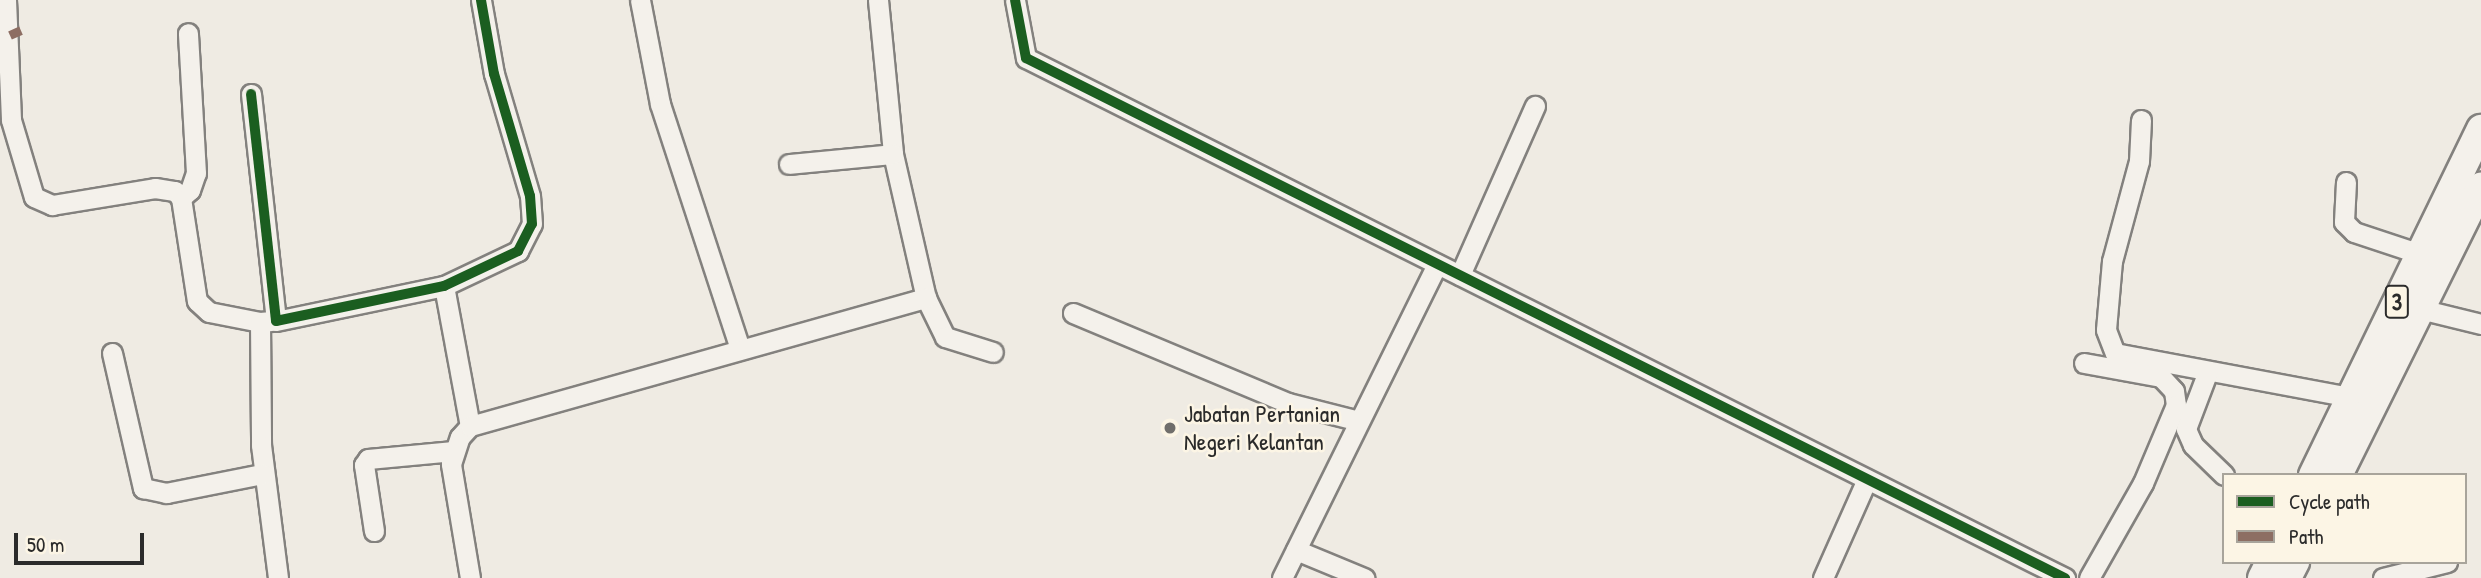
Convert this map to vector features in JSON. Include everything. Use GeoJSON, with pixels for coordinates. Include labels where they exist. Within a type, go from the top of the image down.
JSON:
{"type":"FeatureCollection","features":[{"type":"Feature","properties":{"kind":"highway","name":"3"},"geometry":{"type":"LineString","coordinates":[[2314,473],[2481,129]]}},
{"type":"Feature","properties":{"kind":"highway","name":"3"},"geometry":{"type":"LineString","coordinates":[[2339,473],[2481,187]]}},
{"type":"Feature","properties":{"kind":"street"},"geometry":{"type":"LineString","coordinates":[[6,0],[11,120],[38,202],[52,205],[155,188],[175,191],[181,198],[197,301],[209,312],[268,321],[444,286],[518,251],[532,223],[530,196],[494,74],[481,0]]}},
{"type":"Feature","properties":{"kind":"street"},"geometry":{"type":"LineString","coordinates":[[19,0],[21,30]]}},
{"type":"Feature","properties":{"kind":"street"},"geometry":{"type":"LineString","coordinates":[[640,0],[660,104],[740,349]]}},
{"type":"Feature","properties":{"kind":"street"},"geometry":{"type":"LineString","coordinates":[[877,0],[894,154],[926,298],[945,337],[993,352]]}},
{"type":"Feature","properties":{"kind":"street"},"geometry":{"type":"LineString","coordinates":[[1015,0],[1026,58],[2065,578]]}},
{"type":"Feature","properties":{"kind":"street"},"geometry":{"type":"LineString","coordinates":[[181,198],[190,190],[196,173],[188,33]]}},
{"type":"Feature","properties":{"kind":"street"},"geometry":{"type":"LineString","coordinates":[[251,94],[268,321],[262,474],[278,578]]}},
{"type":"Feature","properties":{"kind":"street"},"geometry":{"type":"LineString","coordinates":[[1460,275],[1535,106]]}},
{"type":"Feature","properties":{"kind":"street"},"geometry":{"type":"LineString","coordinates":[[2141,120],[2139,160],[2115,237],[2107,339],[2121,357],[2350,397]]}},
{"type":"Feature","properties":{"kind":"street"},"geometry":{"type":"LineString","coordinates":[[789,164],[894,154]]}},
{"type":"Feature","properties":{"kind":"street"},"geometry":{"type":"LineString","coordinates":[[2346,182],[2344,222],[2354,232],[2420,254]]}},
{"type":"Feature","properties":{"kind":"street"},"geometry":{"type":"LineString","coordinates":[[1282,578],[1437,264]]}},
{"type":"Feature","properties":{"kind":"street"},"geometry":{"type":"LineString","coordinates":[[444,286],[470,426]]}},
{"type":"Feature","properties":{"kind":"street"},"geometry":{"type":"LineString","coordinates":[[470,578],[452,477],[454,451],[470,426],[926,298]]}},
{"type":"Feature","properties":{"kind":"street"},"geometry":{"type":"LineString","coordinates":[[2420,309],[2481,324]]}},
{"type":"Feature","properties":{"kind":"street"},"geometry":{"type":"LineString","coordinates":[[1073,313],[1287,404],[1359,421]]}},
{"type":"Feature","properties":{"kind":"street"},"geometry":{"type":"LineString","coordinates":[[112,353],[143,488],[166,493],[262,474]]}},
{"type":"Feature","properties":{"kind":"street"},"geometry":{"type":"LineString","coordinates":[[2084,363],[2161,377],[2174,391],[2176,405],[2143,483],[2090,578]]}},
{"type":"Feature","properties":{"kind":"street"},"geometry":{"type":"LineString","coordinates":[[2208,371],[2186,429],[2193,445],[2222,473]]}},
{"type":"Feature","properties":{"kind":"street"},"geometry":{"type":"LineString","coordinates":[[374,531],[364,465],[369,459],[454,451]]}},
{"type":"Feature","properties":{"kind":"street"},"geometry":{"type":"LineString","coordinates":[[1823,578],[1867,479]]}},
{"type":"Feature","properties":{"kind":"street"},"geometry":{"type":"LineString","coordinates":[[1296,550],[1364,578]]}},
{"type":"Feature","properties":{"kind":"street"},"geometry":{"type":"LineString","coordinates":[[2382,578],[2439,564]]}},
{"type":"Feature","properties":{"kind":"marked path"},"geometry":{"type":"LineString","coordinates":[[10,35],[21,30]]}},
{"type":"Feature","properties":{"kind":"cycle path"},"geometry":{"type":"LineString","coordinates":[[251,94],[276,321],[444,286],[518,251],[532,224],[530,196],[494,74],[481,0]]}},
{"type":"Feature","properties":{"kind":"cycle path"},"geometry":{"type":"LineString","coordinates":[[1015,0],[1026,58],[2065,578]]}},
{"type":"Feature","properties":{"kind":"place","name":"Jabatan Pertanian Negeri Kelantan"},"geometry":{"type":"Point","coordinates":[1170,428]}}]}
